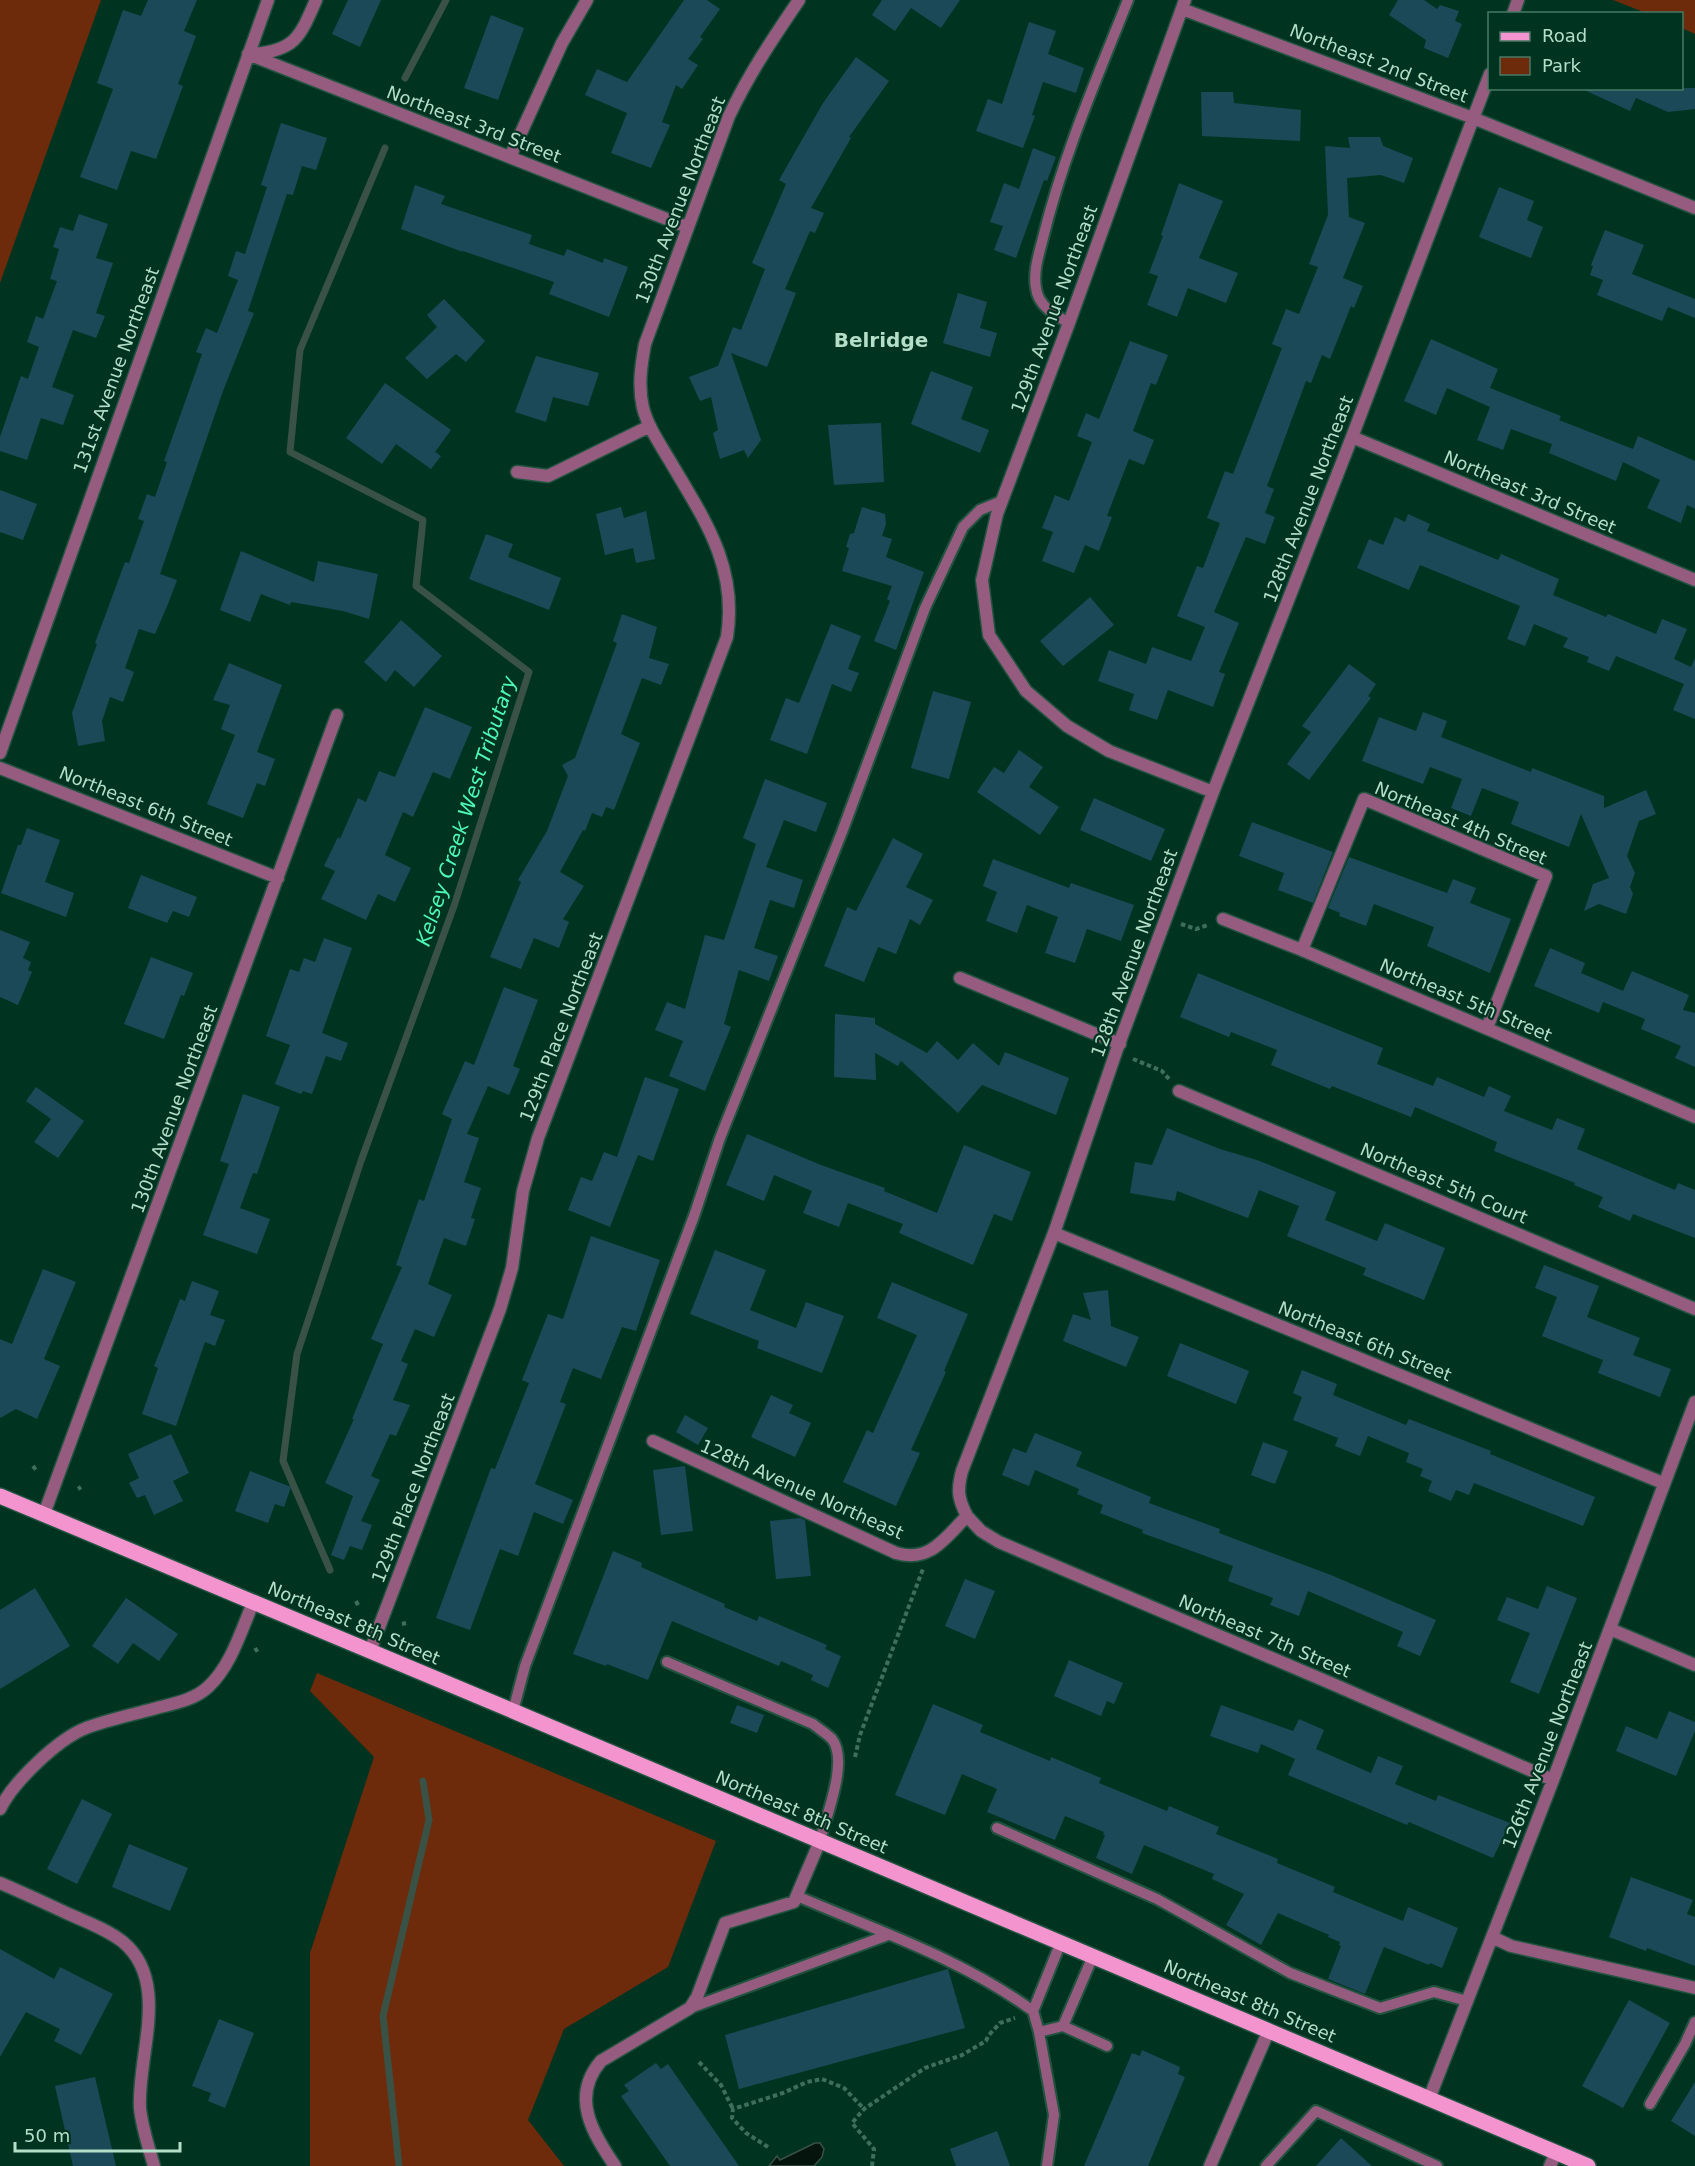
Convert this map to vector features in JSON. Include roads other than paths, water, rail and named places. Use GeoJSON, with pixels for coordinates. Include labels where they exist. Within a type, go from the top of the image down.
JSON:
{"type":"FeatureCollection","features":[{"type":"Feature","properties":{"kind":"main road","name":"Northeast 8th Street"},"geometry":{"type":"LineString","coordinates":[[0,1496],[1269,2030],[1429,2099],[1553,2159],[1588,2166]]}},
{"type":"Feature","properties":{"kind":"street","name":"131st Avenue Northeast"},"geometry":{"type":"LineString","coordinates":[[0,753],[267,0]]}},
{"type":"Feature","properties":{"kind":"street"},"geometry":{"type":"LineString","coordinates":[[248,54],[281,49],[292,42],[302,31],[316,0]]}},
{"type":"Feature","properties":{"kind":"street"},"geometry":{"type":"LineString","coordinates":[[510,157],[562,43],[587,0]]}},
{"type":"Feature","properties":{"kind":"street","name":"130th Avenue Northeast"},"geometry":{"type":"LineString","coordinates":[[650,426],[643,408],[640,369],[645,344],[729,116],[745,81],[799,0]]}},
{"type":"Feature","properties":{"kind":"street","name":"129th Avenue Northeast"},"geometry":{"type":"LineString","coordinates":[[1184,4],[1069,323],[997,514],[982,580],[989,635],[1026,691],[1067,726],[1109,751],[1213,792]]}},
{"type":"Feature","properties":{"kind":"street","name":"Northeast 2nd Street"},"geometry":{"type":"LineString","coordinates":[[1184,4],[1695,208]]}},
{"type":"Feature","properties":{"kind":"street","name":"Northeast 3rd Street"},"geometry":{"type":"LineString","coordinates":[[248,54],[687,227]]}},
{"type":"Feature","properties":{"kind":"street","name":"128th Avenue Northeast"},"geometry":{"type":"LineString","coordinates":[[653,1441],[896,1553],[908,1556],[930,1552],[967,1516],[959,1502],[957,1488],[962,1472],[1054,1233],[1120,1044],[1213,792],[1352,437],[1488,79]]}},
{"type":"Feature","properties":{"kind":"street"},"geometry":{"type":"LineString","coordinates":[[517,472],[548,476],[650,426]]}},
{"type":"Feature","properties":{"kind":"street","name":"129th Place Northeast"},"geometry":{"type":"LineString","coordinates":[[370,1651],[500,1309],[512,1268],[523,1191],[538,1138],[728,637],[731,612],[720,554],[704,519],[650,426]]}},
{"type":"Feature","properties":{"kind":"street","name":"Northeast 3rd Street"},"geometry":{"type":"LineString","coordinates":[[1352,437],[1695,580]]}},
{"type":"Feature","properties":{"kind":"street","name":"130th Avenue Northeast"},"geometry":{"type":"LineString","coordinates":[[44,1514],[337,715]]}},
{"type":"Feature","properties":{"kind":"street","name":"Northeast 6th Street"},"geometry":{"type":"LineString","coordinates":[[0,768],[278,878]]}},
{"type":"Feature","properties":{"kind":"street","name":"Northeast 4th Street"},"geometry":{"type":"LineString","coordinates":[[1302,950],[1364,799],[1546,876],[1487,1028]]}},
{"type":"Feature","properties":{"kind":"street","name":"Northeast 5th Street"},"geometry":{"type":"LineString","coordinates":[[1223,919],[1302,950],[1695,1117]]}},
{"type":"Feature","properties":{"kind":"street"},"geometry":{"type":"LineString","coordinates":[[960,978],[1120,1044]]}},
{"type":"Feature","properties":{"kind":"street","name":"Northeast 5th Court"},"geometry":{"type":"LineString","coordinates":[[1179,1091],[1695,1309]]}},
{"type":"Feature","properties":{"kind":"street","name":"Northeast 6th Street"},"geometry":{"type":"LineString","coordinates":[[1054,1233],[1663,1483]]}},
{"type":"Feature","properties":{"kind":"street","name":"126th Avenue Northeast"},"geometry":{"type":"LineString","coordinates":[[1429,2099],[1554,1780],[1695,1402]]}},
{"type":"Feature","properties":{"kind":"street","name":"Northeast 7th Street"},"geometry":{"type":"LineString","coordinates":[[967,1516],[981,1531],[999,1542],[1554,1780]]}},
{"type":"Feature","properties":{"kind":"street"},"geometry":{"type":"LineString","coordinates":[[0,1809],[9,1793],[26,1774],[64,1741],[85,1728],[180,1701],[207,1688],[226,1664],[253,1603]]}},
{"type":"Feature","properties":{"kind":"street"},"geometry":{"type":"LineString","coordinates":[[1610,1629],[1695,1665]]}},
{"type":"Feature","properties":{"kind":"street"},"geometry":{"type":"LineString","coordinates":[[615,2166],[597,2140],[589,2120],[586,2101],[592,2072],[601,2061],[690,2008],[697,1996],[725,1923],[795,1902],[820,1841]]}},
{"type":"Feature","properties":{"kind":"street"},"geometry":{"type":"LineString","coordinates":[[0,1882],[103,1929],[125,1943],[147,1978],[150,2001],[140,2110],[154,2166]]}},
{"type":"Feature","properties":{"kind":"street"},"geometry":{"type":"LineString","coordinates":[[1492,1937],[1511,1946],[1695,1988]]}},
{"type":"Feature","properties":{"kind":"street"},"geometry":{"type":"LineString","coordinates":[[1210,2166],[1269,2030]]}},
{"type":"Feature","properties":{"kind":"lane"},"geometry":{"type":"LineString","coordinates":[[1069,323],[1053,314],[1042,304],[1036,290],[1035,274],[1047,221],[1066,162],[1128,0]]}},
{"type":"Feature","properties":{"kind":"lane"},"geometry":{"type":"LineString","coordinates":[[513,1711],[525,1666],[694,1216],[720,1138],[842,832],[925,608],[963,527],[980,510],[1002,501]]}},
{"type":"Feature","properties":{"kind":"lane"},"geometry":{"type":"LineString","coordinates":[[667,1662],[813,1724],[833,1740],[839,1766],[838,1776],[820,1841]]}},
{"type":"Feature","properties":{"kind":"lane"},"geometry":{"type":"LineString","coordinates":[[997,1828],[1157,1899],[1290,1973],[1380,2008],[1434,1992],[1467,2001]]}},
{"type":"Feature","properties":{"kind":"lane"},"geometry":{"type":"LineString","coordinates":[[797,1896],[958,1964],[1007,1992],[1033,2011],[1054,2115],[1047,2166]]}},
{"type":"Feature","properties":{"kind":"lane"},"geometry":{"type":"LineString","coordinates":[[690,2008],[888,1935]]}},
{"type":"Feature","properties":{"kind":"lane"},"geometry":{"type":"LineString","coordinates":[[1033,2011],[1061,1942]]}},
{"type":"Feature","properties":{"kind":"lane"},"geometry":{"type":"LineString","coordinates":[[1063,2026],[1093,1956]]}},
{"type":"Feature","properties":{"kind":"lane"},"geometry":{"type":"LineString","coordinates":[[1650,2104],[1685,2044],[1695,2022]]}},
{"type":"Feature","properties":{"kind":"lane"},"geometry":{"type":"LineString","coordinates":[[1039,2032],[1063,2026],[1107,2046]]}},
{"type":"Feature","properties":{"kind":"lane"},"geometry":{"type":"LineString","coordinates":[[1266,2166],[1316,2111],[1437,2166]]}},
{"type":"Feature","properties":{"kind":"waterway","name":"Kelsey Creek West Tributary"},"geometry":{"type":"LineString","coordinates":[[405,78],[446,0]]}},
{"type":"Feature","properties":{"kind":"waterway","name":"Kelsey Creek West Tributary"},"geometry":{"type":"LineString","coordinates":[[330,1570],[283,1461],[297,1354],[361,1161],[454,906],[529,672],[416,586],[423,520],[290,452],[300,350],[385,148]]}},
{"type":"Feature","properties":{"kind":"waterway","name":"Kelsey Creek West Tributary"},"geometry":{"type":"LineString","coordinates":[[399,2166],[383,2016],[429,1820],[423,1781]]}},
{"type":"Feature","properties":{"kind":"district","name":"Belridge"},"geometry":{"type":"Point","coordinates":[881,340]}}]}
